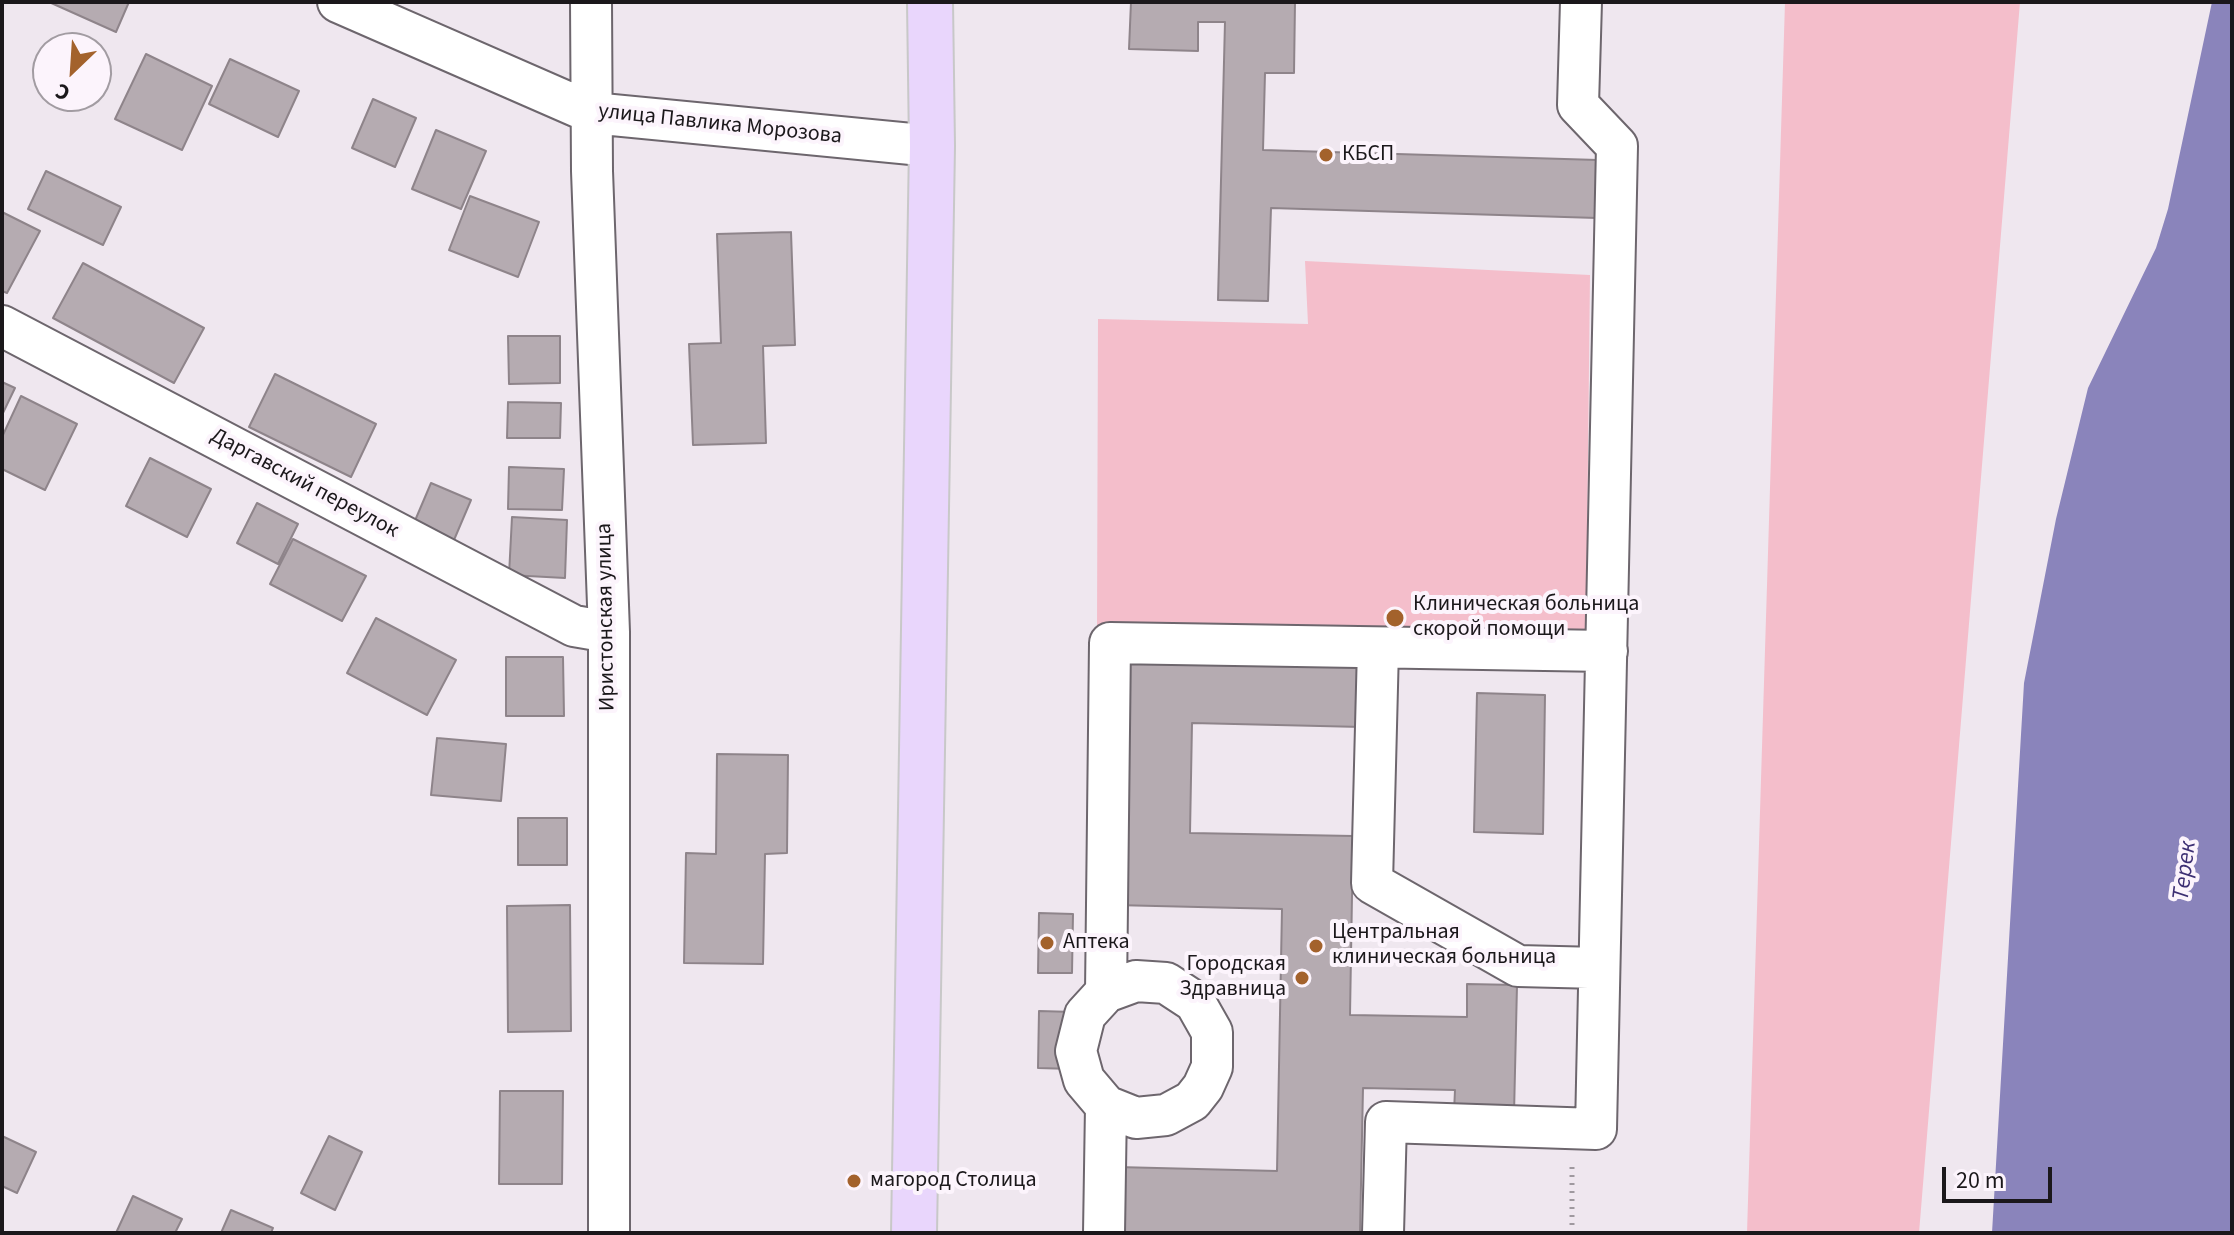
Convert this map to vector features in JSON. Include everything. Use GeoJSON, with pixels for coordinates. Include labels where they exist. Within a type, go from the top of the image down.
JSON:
{"type":"FeatureCollection","features":[{"type":"Feature","properties":{"kind":"main road"},"geometry":{"type":"LineString","coordinates":[[914,1233],[932,146],[930,2]]}},
{"type":"Feature","properties":{"kind":"street","name":"улица Павлика Морозова"},"geometry":{"type":"LineString","coordinates":[[338,2],[592,113],[932,146]]}},
{"type":"Feature","properties":{"kind":"street","name":"Иристонская улица"},"geometry":{"type":"LineString","coordinates":[[591,2],[609,632],[609,1233]]}},
{"type":"Feature","properties":{"kind":"street"},"geometry":{"type":"LineString","coordinates":[[1383,1233],[1386,1122],[1596,1129],[1617,146],[1578,105],[1581,2]]}},
{"type":"Feature","properties":{"kind":"street","name":"Даргавский переулок"},"geometry":{"type":"LineString","coordinates":[[2,326],[574,626],[609,632]]}},
{"type":"Feature","properties":{"kind":"street"},"geometry":{"type":"LineString","coordinates":[[1106,992],[1110,643],[1607,651]]}},
{"type":"Feature","properties":{"kind":"street"},"geometry":{"type":"LineString","coordinates":[[1378,648],[1372,883],[1518,966],[1599,968]]}},
{"type":"Feature","properties":{"kind":"street"},"geometry":{"type":"LineString","coordinates":[[1136,981],[1166,983],[1195,1002],[1212,1032],[1212,1067],[1192,1101],[1166,1115],[1136,1118],[1106,1106],[1084,1080],[1076,1051],[1085,1015],[1106,992],[1136,981]]}},
{"type":"Feature","properties":{"kind":"street"},"geometry":{"type":"LineString","coordinates":[[1104,1233],[1106,1106]]}},
{"type":"Feature","properties":{"kind":"path"},"geometry":{"type":"LineString","coordinates":[[1572,1128],[1572,1233]]}},
{"type":"Feature","properties":{"kind":"shaded area"},"geometry":{"type":"Polygon","coordinates":[[[1785,2],[2020,2],[1919,1233],[1747,1233],[1785,2]]]}},
{"type":"Feature","properties":{"kind":"shaded area"},"geometry":{"type":"Polygon","coordinates":[[[1305,261],[1590,275],[1586,634],[1097,628],[1098,319],[1308,324],[1305,261]]]}},
{"type":"Feature","properties":{"kind":"water","name":"Терек"},"geometry":{"type":"Polygon","coordinates":[[[2212,2],[2232,2],[2232,1233],[1992,1233],[2024,683],[2056,519],[2088,388],[2156,248],[2168,209],[2212,2]]]}},
{"type":"Feature","properties":{"kind":"building"},"geometry":{"type":"Polygon","coordinates":[[[49,2],[129,2],[116,32],[49,2]]]}},
{"type":"Feature","properties":{"kind":"building","name":"КБСП"},"geometry":{"type":"Polygon","coordinates":[[[1131,2],[1295,2],[1294,73],[1265,73],[1263,150],[1598,160],[1597,218],[1271,208],[1268,301],[1218,300],[1225,22],[1198,22],[1198,51],[1129,49],[1131,2]]]}},
{"type":"Feature","properties":{"kind":"building"},"geometry":{"type":"Polygon","coordinates":[[[146,54],[212,86],[182,150],[115,119],[146,54]]]}},
{"type":"Feature","properties":{"kind":"building"},"geometry":{"type":"Polygon","coordinates":[[[230,59],[299,91],[278,137],[209,104],[230,59]]]}},
{"type":"Feature","properties":{"kind":"building"},"geometry":{"type":"Polygon","coordinates":[[[373,99],[416,118],[395,167],[352,148],[373,99]]]}},
{"type":"Feature","properties":{"kind":"building"},"geometry":{"type":"Polygon","coordinates":[[[436,130],[486,151],[461,209],[412,189],[436,130]]]}},
{"type":"Feature","properties":{"kind":"building"},"geometry":{"type":"Polygon","coordinates":[[[46,171],[121,207],[103,245],[28,209],[46,171]]]}},
{"type":"Feature","properties":{"kind":"building"},"geometry":{"type":"Polygon","coordinates":[[[470,196],[539,222],[518,277],[449,250],[470,196]]]}},
{"type":"Feature","properties":{"kind":"building"},"geometry":{"type":"Polygon","coordinates":[[[2,212],[40,231],[7,293],[2,291],[2,212]]]}},
{"type":"Feature","properties":{"kind":"building"},"geometry":{"type":"Polygon","coordinates":[[[791,232],[795,345],[763,346],[766,443],[693,445],[689,344],[721,343],[717,234],[791,232]]]}},
{"type":"Feature","properties":{"kind":"building"},"geometry":{"type":"Polygon","coordinates":[[[83,263],[204,328],[174,383],[53,318],[83,263]]]}},
{"type":"Feature","properties":{"kind":"building"},"geometry":{"type":"Polygon","coordinates":[[[508,336],[560,336],[560,383],[509,384],[508,336]]]}},
{"type":"Feature","properties":{"kind":"building"},"geometry":{"type":"Polygon","coordinates":[[[275,374],[376,424],[351,477],[249,427],[275,374]]]}},
{"type":"Feature","properties":{"kind":"building"},"geometry":{"type":"Polygon","coordinates":[[[2,382],[15,388],[2,415],[2,382]]]}},
{"type":"Feature","properties":{"kind":"building"},"geometry":{"type":"Polygon","coordinates":[[[21,396],[77,424],[45,490],[2,469],[2,437],[21,396]]]}},
{"type":"Feature","properties":{"kind":"building"},"geometry":{"type":"Polygon","coordinates":[[[508,402],[561,403],[560,438],[507,438],[508,402]]]}},
{"type":"Feature","properties":{"kind":"building"},"geometry":{"type":"Polygon","coordinates":[[[150,458],[211,489],[187,537],[126,506],[150,458]]]}},
{"type":"Feature","properties":{"kind":"building"},"geometry":{"type":"Polygon","coordinates":[[[509,467],[564,469],[562,510],[508,509],[509,467]]]}},
{"type":"Feature","properties":{"kind":"building"},"geometry":{"type":"Polygon","coordinates":[[[431,483],[471,500],[451,547],[411,530],[431,483]]]}},
{"type":"Feature","properties":{"kind":"building"},"geometry":{"type":"Polygon","coordinates":[[[257,503],[298,524],[278,564],[237,543],[257,503]]]}},
{"type":"Feature","properties":{"kind":"building"},"geometry":{"type":"Polygon","coordinates":[[[512,517],[567,520],[565,578],[509,575],[512,517]]]}},
{"type":"Feature","properties":{"kind":"building"},"geometry":{"type":"Polygon","coordinates":[[[293,539],[366,576],[342,621],[270,584],[293,539]]]}},
{"type":"Feature","properties":{"kind":"building"},"geometry":{"type":"Polygon","coordinates":[[[376,618],[456,660],[427,715],[347,673],[376,618]]]}},
{"type":"Feature","properties":{"kind":"building"},"geometry":{"type":"Polygon","coordinates":[[[506,657],[563,657],[564,716],[506,716],[506,657]]]}},
{"type":"Feature","properties":{"kind":"building","name":"Центральная клиническая больница"},"geometry":{"type":"Polygon","coordinates":[[[1119,658],[1363,664],[1362,727],[1192,723],[1190,833],[1353,836],[1350,1015],[1467,1017],[1467,984],[1517,985],[1514,1114],[1454,1112],[1455,1090],[1363,1088],[1360,1233],[1116,1233],[1117,1167],[1277,1171],[1282,909],[1114,905],[1119,658]]]}},
{"type":"Feature","properties":{"kind":"building"},"geometry":{"type":"Polygon","coordinates":[[[1477,693],[1545,695],[1543,834],[1474,832],[1477,693]]]}},
{"type":"Feature","properties":{"kind":"building"},"geometry":{"type":"Polygon","coordinates":[[[437,738],[506,744],[501,801],[431,795],[437,738]]]}},
{"type":"Feature","properties":{"kind":"building"},"geometry":{"type":"Polygon","coordinates":[[[717,754],[788,755],[787,853],[765,854],[763,964],[684,963],[686,853],[716,854],[717,754]]]}},
{"type":"Feature","properties":{"kind":"building"},"geometry":{"type":"Polygon","coordinates":[[[518,818],[567,818],[567,865],[518,865],[518,818]]]}},
{"type":"Feature","properties":{"kind":"building"},"geometry":{"type":"Polygon","coordinates":[[[570,905],[571,1031],[508,1032],[507,906],[570,905]]]}},
{"type":"Feature","properties":{"kind":"building"},"geometry":{"type":"Polygon","coordinates":[[[1039,913],[1073,914],[1072,973],[1038,973],[1039,913]]]}},
{"type":"Feature","properties":{"kind":"building"},"geometry":{"type":"Polygon","coordinates":[[[1039,1011],[1074,1012],[1073,1069],[1038,1068],[1039,1011]]]}},
{"type":"Feature","properties":{"kind":"building"},"geometry":{"type":"Polygon","coordinates":[[[500,1091],[563,1091],[562,1184],[499,1184],[500,1091]]]}},
{"type":"Feature","properties":{"kind":"building"},"geometry":{"type":"Polygon","coordinates":[[[2,1136],[36,1152],[17,1193],[2,1186],[2,1136]]]}},
{"type":"Feature","properties":{"kind":"building"},"geometry":{"type":"Polygon","coordinates":[[[329,1136],[362,1152],[335,1210],[301,1193],[329,1136]]]}},
{"type":"Feature","properties":{"kind":"building"},"geometry":{"type":"Polygon","coordinates":[[[133,1196],[182,1219],[175,1233],[116,1233],[133,1196]]]}},
{"type":"Feature","properties":{"kind":"building"},"geometry":{"type":"Polygon","coordinates":[[[231,1210],[273,1228],[271,1233],[221,1233],[231,1210]]]}},
{"type":"Feature","properties":{"kind":"place","name":"КБСП"},"geometry":{"type":"Point","coordinates":[1326,155]}},
{"type":"Feature","properties":{"kind":"place","name":"Клиническая больница скорой помощи"},"geometry":{"type":"Point","coordinates":[1395,618]}},
{"type":"Feature","properties":{"kind":"place","name":"Аптека"},"geometry":{"type":"Point","coordinates":[1047,943]}},
{"type":"Feature","properties":{"kind":"place","name":"Центральная клиническая больница"},"geometry":{"type":"Point","coordinates":[1316,946]}},
{"type":"Feature","properties":{"kind":"place","name":"Городская Здравница"},"geometry":{"type":"Point","coordinates":[1302,978]}},
{"type":"Feature","properties":{"kind":"place","name":"магород Столица"},"geometry":{"type":"Point","coordinates":[854,1181]}}]}
